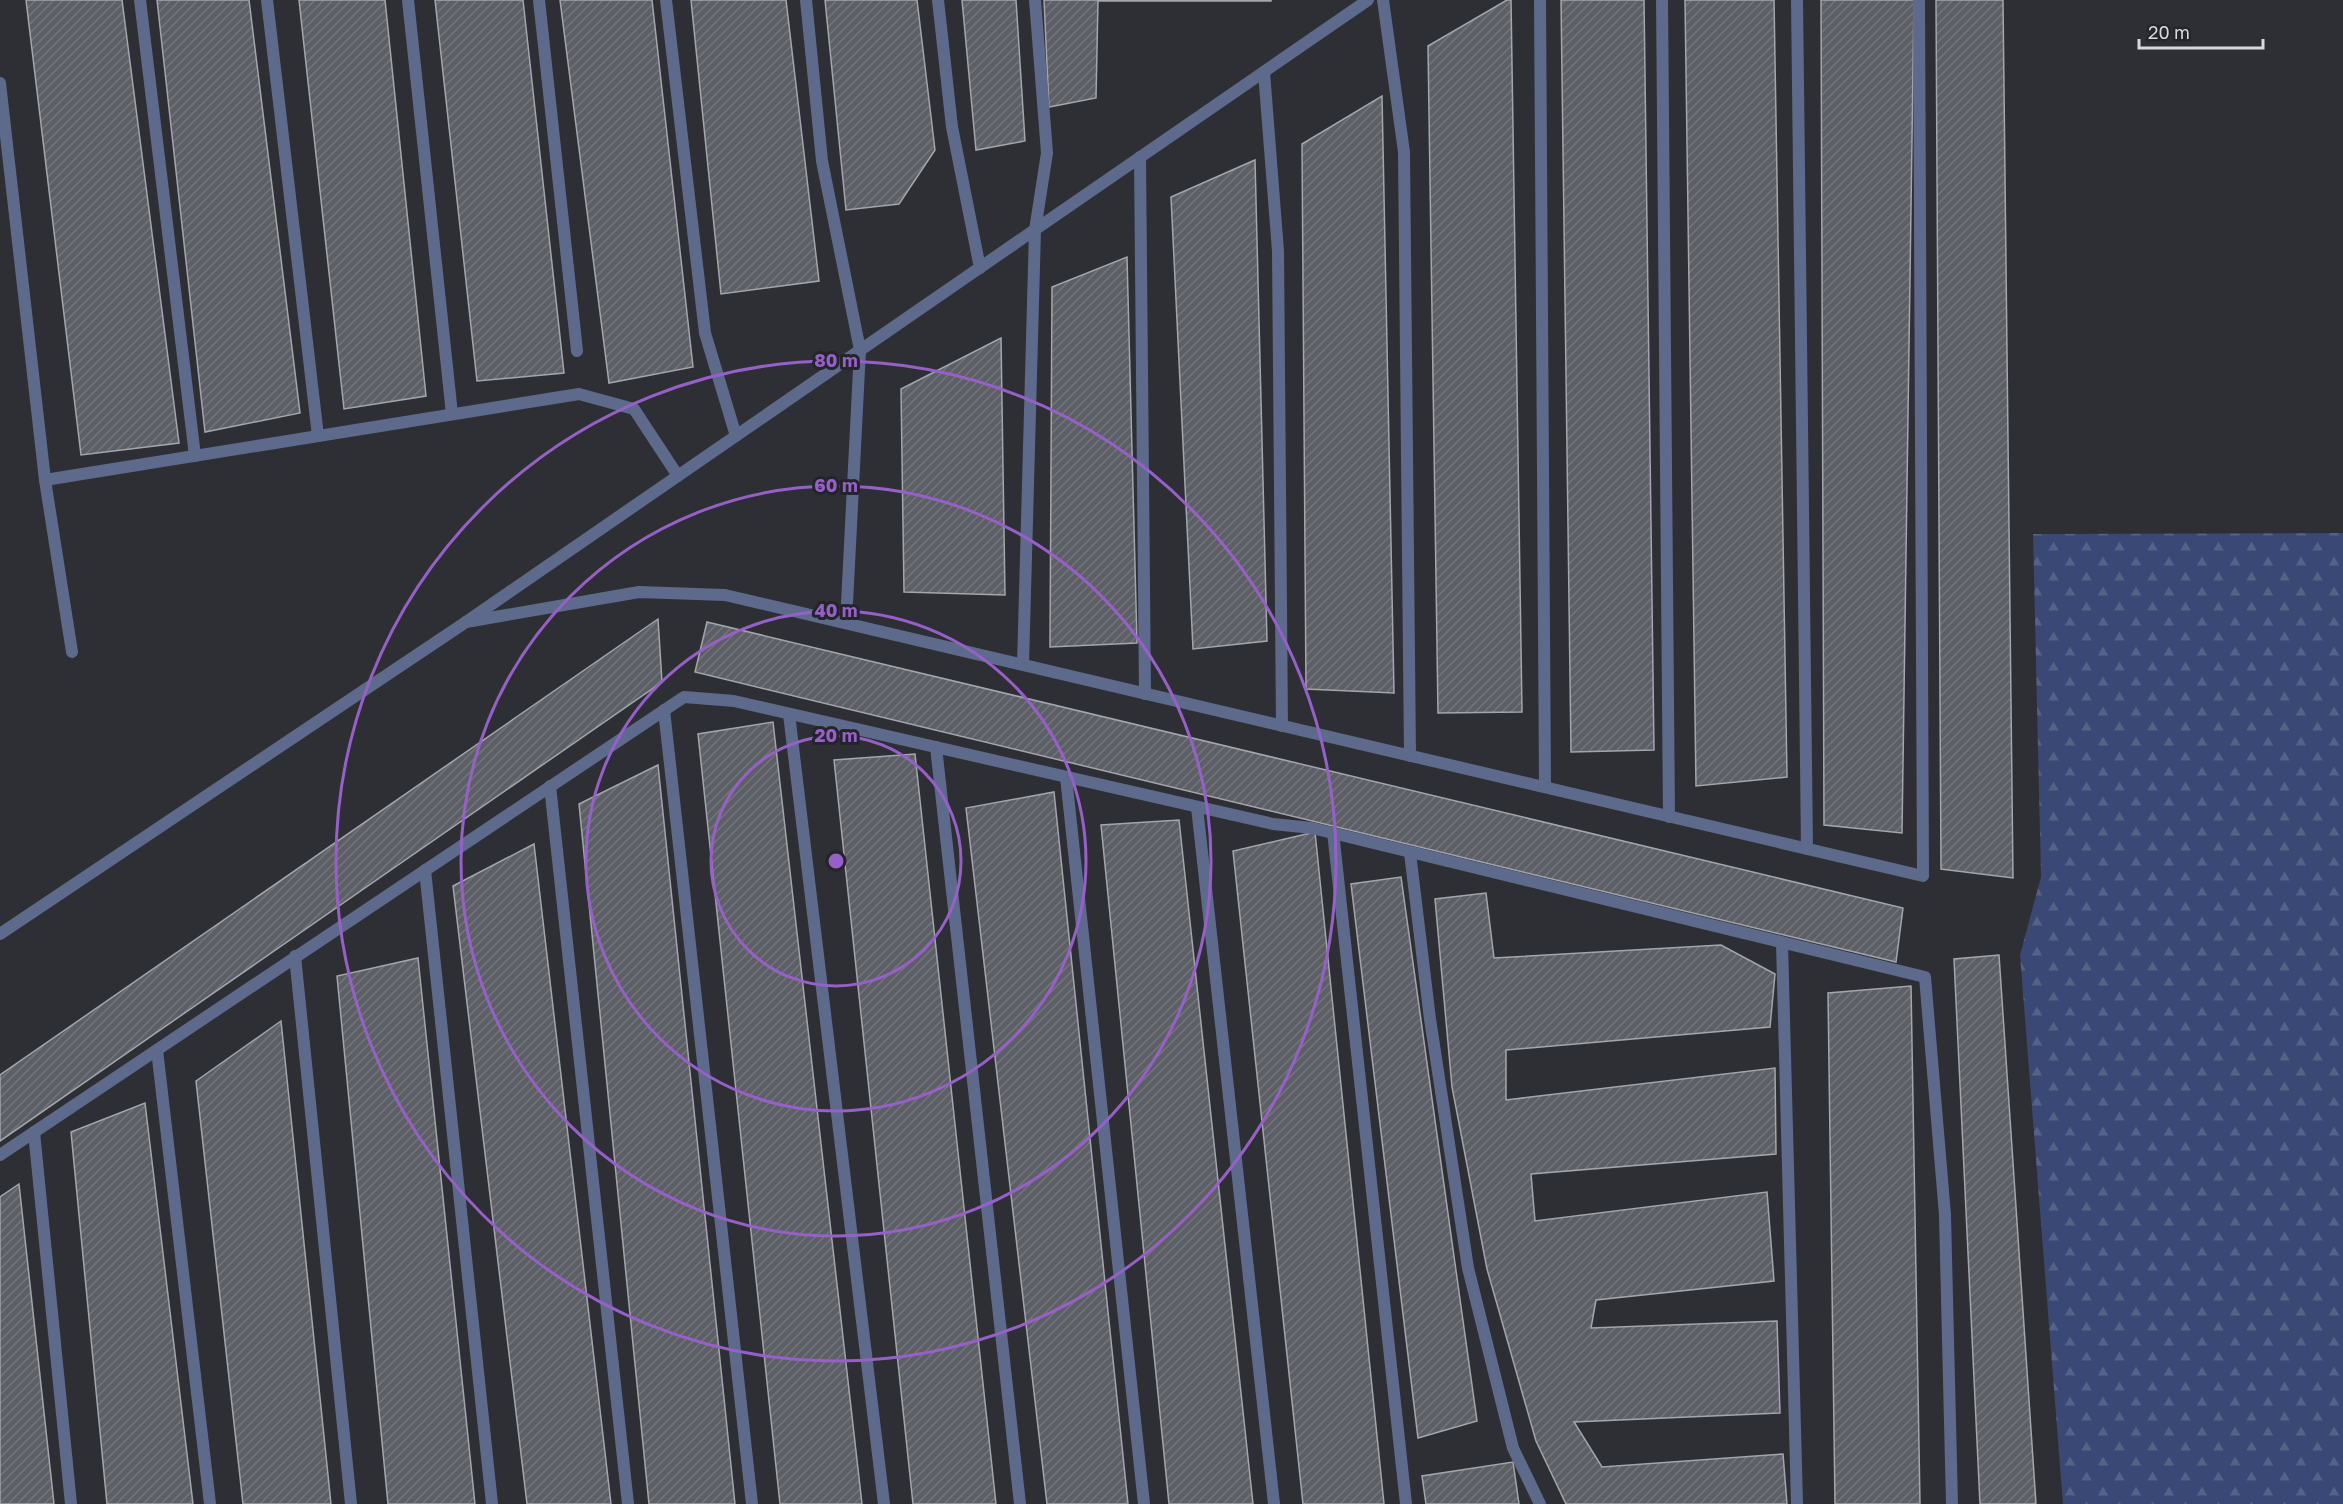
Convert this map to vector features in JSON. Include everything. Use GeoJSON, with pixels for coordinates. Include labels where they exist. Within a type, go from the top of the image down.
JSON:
{"type":"FeatureCollection","features":[{"type":"Feature","properties":{"kind":"street"},"geometry":{"type":"LineString","coordinates":[[140,0],[195,456]]}},
{"type":"Feature","properties":{"kind":"street"},"geometry":{"type":"LineString","coordinates":[[267,0],[318,436]]}},
{"type":"Feature","properties":{"kind":"street"},"geometry":{"type":"LineString","coordinates":[[408,0],[452,414]]}},
{"type":"Feature","properties":{"kind":"street"},"geometry":{"type":"LineString","coordinates":[[538,0],[577,351]]}},
{"type":"Feature","properties":{"kind":"street"},"geometry":{"type":"LineString","coordinates":[[666,0],[705,333],[736,436]]}},
{"type":"Feature","properties":{"kind":"street"},"geometry":{"type":"LineString","coordinates":[[806,0],[822,160],[860,350],[846,623]]}},
{"type":"Feature","properties":{"kind":"street"},"geometry":{"type":"LineString","coordinates":[[938,0],[952,127],[980,268]]}},
{"type":"Feature","properties":{"kind":"street"},"geometry":{"type":"LineString","coordinates":[[1023,665],[1035,230],[1047,153],[1035,0]]}},
{"type":"Feature","properties":{"kind":"street"},"geometry":{"type":"LineString","coordinates":[[0,934],[466,622],[1368,0]]}},
{"type":"Feature","properties":{"kind":"street"},"geometry":{"type":"LineString","coordinates":[[1383,0],[1404,152],[1410,756]]}},
{"type":"Feature","properties":{"kind":"street"},"geometry":{"type":"LineString","coordinates":[[1540,0],[1545,787]]}},
{"type":"Feature","properties":{"kind":"street"},"geometry":{"type":"LineString","coordinates":[[1662,0],[1670,817]]}},
{"type":"Feature","properties":{"kind":"street"},"geometry":{"type":"LineString","coordinates":[[1797,0],[1808,849]]}},
{"type":"Feature","properties":{"kind":"street"},"geometry":{"type":"LineString","coordinates":[[466,622],[639,592],[725,595],[1923,876],[1919,0]]}},
{"type":"Feature","properties":{"kind":"street"},"geometry":{"type":"LineString","coordinates":[[1264,72],[1278,251],[1282,726]]}},
{"type":"Feature","properties":{"kind":"street"},"geometry":{"type":"LineString","coordinates":[[0,83],[45,480],[72,652]]}},
{"type":"Feature","properties":{"kind":"street"},"geometry":{"type":"LineString","coordinates":[[1140,158],[1145,694]]}},
{"type":"Feature","properties":{"kind":"street"},"geometry":{"type":"LineString","coordinates":[[45,480],[579,394],[634,409],[678,476]]}},
{"type":"Feature","properties":{"kind":"street"},"geometry":{"type":"LineString","coordinates":[[0,1155],[684,697],[734,701],[1272,824],[1333,832],[1410,853],[1925,977],[1945,1215],[1952,1504]]}},
{"type":"Feature","properties":{"kind":"street"},"geometry":{"type":"LineString","coordinates":[[664,711],[752,1504]]}},
{"type":"Feature","properties":{"kind":"street"},"geometry":{"type":"LineString","coordinates":[[789,714],[884,1504]]}},
{"type":"Feature","properties":{"kind":"street"},"geometry":{"type":"LineString","coordinates":[[936,747],[1020,1504]]}},
{"type":"Feature","properties":{"kind":"street"},"geometry":{"type":"LineString","coordinates":[[1066,777],[1144,1504]]}},
{"type":"Feature","properties":{"kind":"street"},"geometry":{"type":"LineString","coordinates":[[550,786],[628,1504]]}},
{"type":"Feature","properties":{"kind":"street"},"geometry":{"type":"LineString","coordinates":[[1197,807],[1274,1504]]}},
{"type":"Feature","properties":{"kind":"street"},"geometry":{"type":"LineString","coordinates":[[1333,832],[1406,1504]]}},
{"type":"Feature","properties":{"kind":"street"},"geometry":{"type":"LineString","coordinates":[[1410,853],[1430,1019],[1468,1268],[1513,1448],[1540,1504]]}},
{"type":"Feature","properties":{"kind":"street"},"geometry":{"type":"LineString","coordinates":[[425,870],[492,1504]]}},
{"type":"Feature","properties":{"kind":"street"},"geometry":{"type":"LineString","coordinates":[[1782,943],[1797,1504]]}},
{"type":"Feature","properties":{"kind":"street"},"geometry":{"type":"LineString","coordinates":[[295,956],[351,1504]]}},
{"type":"Feature","properties":{"kind":"street"},"geometry":{"type":"LineString","coordinates":[[157,1050],[210,1504]]}},
{"type":"Feature","properties":{"kind":"street"},"geometry":{"type":"LineString","coordinates":[[34,1132],[71,1504]]}},
{"type":"Feature","properties":{"kind":"green space"},"geometry":{"type":"Polygon","coordinates":[[[2343,533],[2343,1504],[2063,1504],[2020,955],[2041,877],[2033,534],[2343,533]]]}},
{"type":"Feature","properties":{"kind":"building"},"geometry":{"type":"Polygon","coordinates":[[[26,0],[122,0],[179,443],[81,455],[26,0]]]}},
{"type":"Feature","properties":{"kind":"building"},"geometry":{"type":"Polygon","coordinates":[[[157,0],[249,0],[300,413],[205,432],[157,0]]]}},
{"type":"Feature","properties":{"kind":"building"},"geometry":{"type":"Polygon","coordinates":[[[299,0],[385,0],[426,396],[344,409],[299,0]]]}},
{"type":"Feature","properties":{"kind":"building"},"geometry":{"type":"Polygon","coordinates":[[[435,0],[523,0],[564,373],[477,381],[435,0]]]}},
{"type":"Feature","properties":{"kind":"building"},"geometry":{"type":"Polygon","coordinates":[[[560,0],[652,0],[693,367],[609,383],[560,0]]]}},
{"type":"Feature","properties":{"kind":"building"},"geometry":{"type":"Polygon","coordinates":[[[691,0],[786,0],[819,281],[721,294],[691,0]]]}},
{"type":"Feature","properties":{"kind":"building"},"geometry":{"type":"Polygon","coordinates":[[[825,0],[917,0],[935,150],[899,204],[846,210],[825,0]]]}},
{"type":"Feature","properties":{"kind":"building"},"geometry":{"type":"Polygon","coordinates":[[[962,0],[1016,0],[1025,141],[976,150],[962,0]]]}},
{"type":"Feature","properties":{"kind":"building"},"geometry":{"type":"Polygon","coordinates":[[[1044,0],[1271,1],[1098,1],[1096,98],[1049,107],[1044,0]]]}},
{"type":"Feature","properties":{"kind":"building"},"geometry":{"type":"Polygon","coordinates":[[[1507,0],[1511,0],[1522,712],[1438,713],[1428,46],[1507,0]]]}},
{"type":"Feature","properties":{"kind":"building"},"geometry":{"type":"Polygon","coordinates":[[[1561,0],[1644,0],[1654,750],[1571,752],[1561,0]]]}},
{"type":"Feature","properties":{"kind":"building"},"geometry":{"type":"Polygon","coordinates":[[[1685,0],[1774,0],[1787,777],[1696,786],[1685,0]]]}},
{"type":"Feature","properties":{"kind":"building"},"geometry":{"type":"Polygon","coordinates":[[[1821,0],[1914,0],[1902,833],[1824,825],[1821,0]]]}},
{"type":"Feature","properties":{"kind":"building"},"geometry":{"type":"Polygon","coordinates":[[[1936,0],[2003,0],[2013,878],[1941,869],[1936,0]]]}},
{"type":"Feature","properties":{"kind":"building"},"geometry":{"type":"Polygon","coordinates":[[[1382,96],[1394,693],[1306,689],[1302,144],[1382,96]]]}},
{"type":"Feature","properties":{"kind":"building"},"geometry":{"type":"Polygon","coordinates":[[[1255,160],[1267,641],[1193,649],[1171,197],[1255,160]]]}},
{"type":"Feature","properties":{"kind":"building"},"geometry":{"type":"Polygon","coordinates":[[[1127,257],[1137,643],[1050,647],[1052,287],[1127,257]]]}},
{"type":"Feature","properties":{"kind":"building"},"geometry":{"type":"Polygon","coordinates":[[[1001,338],[1005,595],[904,592],[901,389],[1001,338]]]}},
{"type":"Feature","properties":{"kind":"building"},"geometry":{"type":"Polygon","coordinates":[[[658,619],[662,682],[0,1141],[0,1075],[658,619]]]}},
{"type":"Feature","properties":{"kind":"building"},"geometry":{"type":"Polygon","coordinates":[[[707,622],[1903,908],[1896,962],[695,672],[707,622]]]}},
{"type":"Feature","properties":{"kind":"building"},"geometry":{"type":"Polygon","coordinates":[[[773,722],[862,1504],[780,1504],[698,734],[773,722]]]}},
{"type":"Feature","properties":{"kind":"building"},"geometry":{"type":"Polygon","coordinates":[[[915,754],[996,1504],[913,1504],[834,760],[915,754]]]}},
{"type":"Feature","properties":{"kind":"building"},"geometry":{"type":"Polygon","coordinates":[[[658,765],[735,1504],[649,1504],[579,804],[658,765]]]}},
{"type":"Feature","properties":{"kind":"building"},"geometry":{"type":"Polygon","coordinates":[[[1054,792],[1128,1504],[1047,1504],[966,808],[1054,792]]]}},
{"type":"Feature","properties":{"kind":"building"},"geometry":{"type":"Polygon","coordinates":[[[1179,820],[1253,1504],[1169,1504],[1101,825],[1179,820]]]}},
{"type":"Feature","properties":{"kind":"building"},"geometry":{"type":"Polygon","coordinates":[[[1315,832],[1384,1504],[1303,1504],[1233,851],[1315,832]]]}},
{"type":"Feature","properties":{"kind":"building"},"geometry":{"type":"Polygon","coordinates":[[[534,844],[611,1504],[527,1504],[453,886],[534,844]]]}},
{"type":"Feature","properties":{"kind":"building"},"geometry":{"type":"Polygon","coordinates":[[[1401,877],[1477,1421],[1418,1438],[1351,884],[1401,877]]]}},
{"type":"Feature","properties":{"kind":"building"},"geometry":{"type":"Polygon","coordinates":[[[1486,893],[1494,958],[1721,945],[1775,974],[1770,1027],[1506,1050],[1506,1100],[1775,1068],[1776,1154],[1531,1174],[1535,1221],[1767,1192],[1774,1281],[1596,1300],[1591,1328],[1777,1321],[1780,1413],[1574,1422],[1602,1467],[1783,1454],[1787,1504],[1566,1504],[1536,1441],[1487,1269],[1452,1087],[1435,899],[1486,893]]]}},
{"type":"Feature","properties":{"kind":"building"},"geometry":{"type":"Polygon","coordinates":[[[1999,955],[2036,1504],[1980,1504],[1954,959],[1999,955]]]}},
{"type":"Feature","properties":{"kind":"building"},"geometry":{"type":"Polygon","coordinates":[[[418,958],[475,1504],[388,1504],[337,976],[418,958]]]}},
{"type":"Feature","properties":{"kind":"building"},"geometry":{"type":"Polygon","coordinates":[[[1911,986],[1920,1504],[1835,1504],[1828,993],[1911,986]]]}},
{"type":"Feature","properties":{"kind":"building"},"geometry":{"type":"Polygon","coordinates":[[[281,1021],[331,1504],[243,1504],[196,1081],[281,1021]]]}},
{"type":"Feature","properties":{"kind":"building"},"geometry":{"type":"Polygon","coordinates":[[[145,1103],[193,1504],[107,1504],[71,1132],[145,1103]]]}},
{"type":"Feature","properties":{"kind":"building"},"geometry":{"type":"Polygon","coordinates":[[[19,1184],[54,1504],[0,1504],[0,1197],[19,1184]]]}},
{"type":"Feature","properties":{"kind":"building"},"geometry":{"type":"Polygon","coordinates":[[[1513,1462],[1519,1504],[1426,1504],[1422,1476],[1513,1462]]]}}]}
